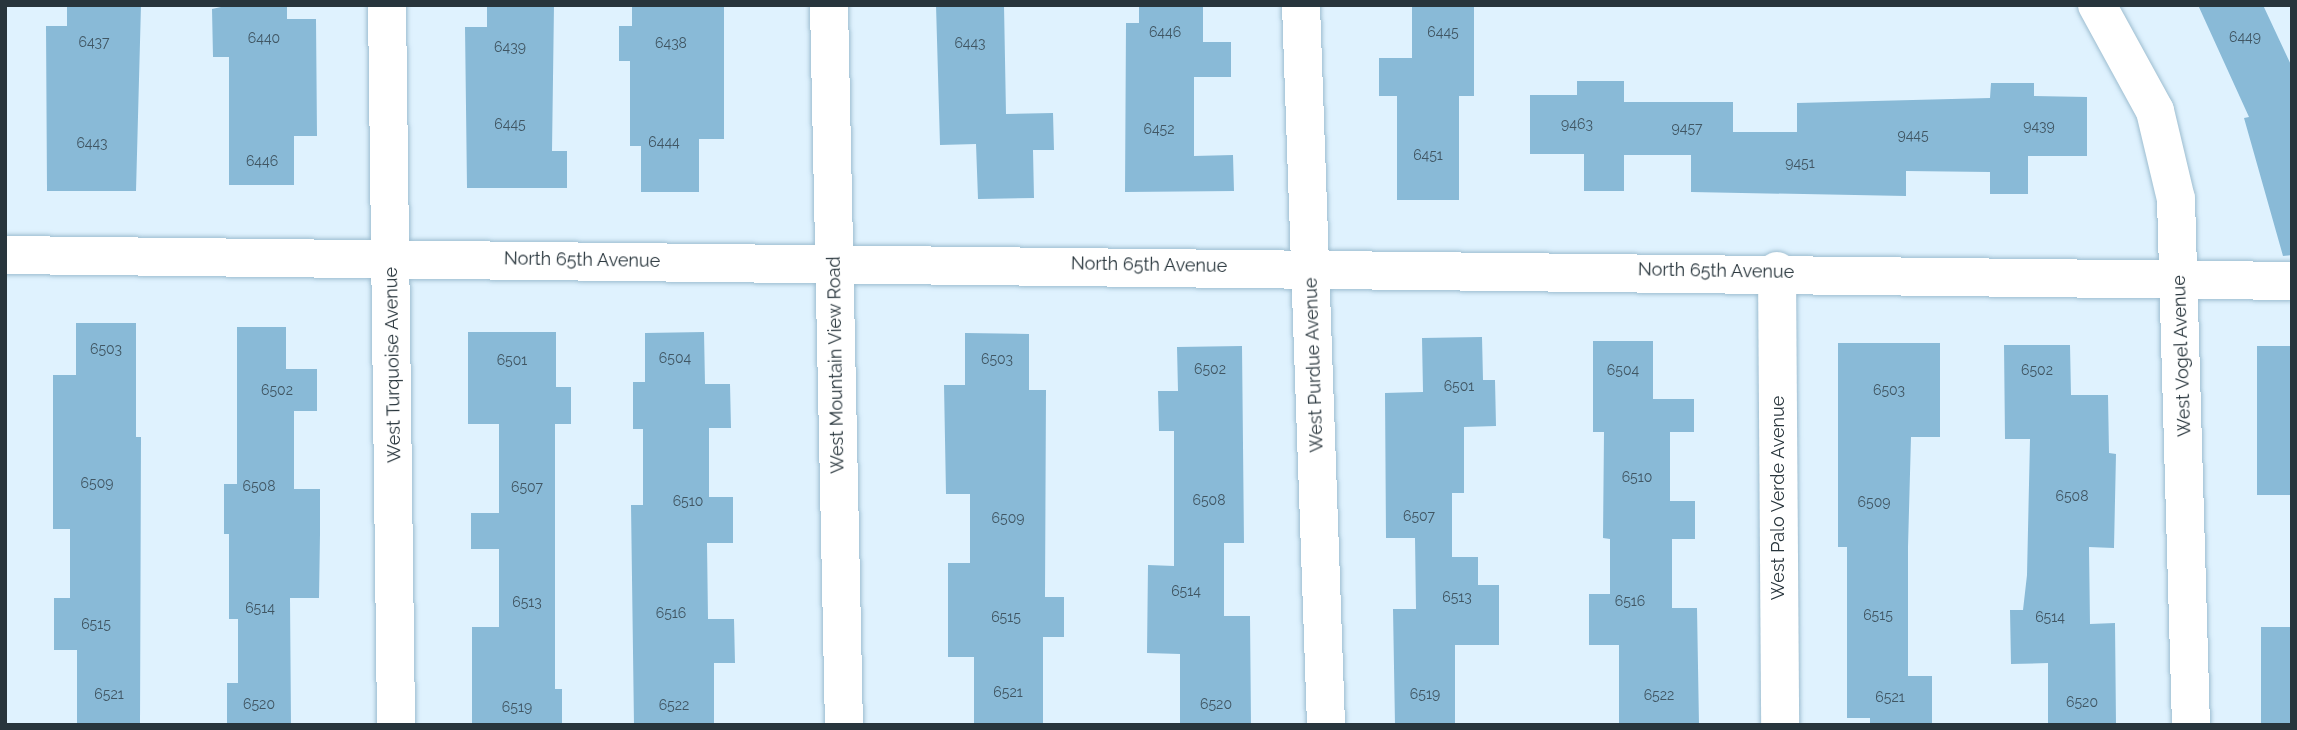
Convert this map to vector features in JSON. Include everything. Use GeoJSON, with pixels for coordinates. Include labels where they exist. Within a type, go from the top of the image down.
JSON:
{"type":"FeatureCollection","features":[{"type":"Feature","properties":{"kind":"street","name":"West Turquoise Avenue"},"geometry":{"type":"LineString","coordinates":[[387,5],[396,725]]}},
{"type":"Feature","properties":{"kind":"street","name":"West Mountain View Road"},"geometry":{"type":"LineString","coordinates":[[829,5],[844,725]]}},
{"type":"Feature","properties":{"kind":"street","name":"West Purdue Avenue"},"geometry":{"type":"LineString","coordinates":[[1301,5],[1326,725]]}},
{"type":"Feature","properties":{"kind":"street","name":"West Vogel Avenue"},"geometry":{"type":"LineString","coordinates":[[2097,5],[2155,111],[2176,199],[2191,725]]}},
{"type":"Feature","properties":{"kind":"street","name":"North 65th Avenue"},"geometry":{"type":"LineString","coordinates":[[5,255],[1777,271],[2180,282],[2292,281]]}},
{"type":"Feature","properties":{"kind":"street","name":"West Palo Verde Avenue"},"geometry":{"type":"LineString","coordinates":[[1777,271],[1780,725]]}},
{"type":"Feature","properties":{"kind":"building"},"geometry":{"type":"Polygon","coordinates":[[[67,5],[141,5],[136,191],[47,191],[46,26],[67,26],[67,5]]]}},
{"type":"Feature","properties":{"kind":"building"},"geometry":{"type":"Polygon","coordinates":[[[230,5],[287,5],[287,19],[316,19],[317,136],[294,136],[294,185],[229,185],[229,57],[213,57],[212,9],[230,5]]]}},
{"type":"Feature","properties":{"kind":"building"},"geometry":{"type":"Polygon","coordinates":[[[487,5],[554,5],[552,151],[567,151],[567,188],[467,188],[465,27],[487,27],[487,5]]]}},
{"type":"Feature","properties":{"kind":"building"},"geometry":{"type":"Polygon","coordinates":[[[632,5],[724,5],[724,139],[699,139],[699,192],[641,192],[641,146],[630,146],[630,61],[619,61],[619,26],[632,26],[632,5]]]}},
{"type":"Feature","properties":{"kind":"building"},"geometry":{"type":"Polygon","coordinates":[[[936,5],[1004,5],[1006,114],[1053,113],[1054,150],[1033,150],[1034,198],[978,199],[976,144],[940,145],[936,5]]]}},
{"type":"Feature","properties":{"kind":"building"},"geometry":{"type":"Polygon","coordinates":[[[1139,5],[1203,5],[1203,42],[1231,42],[1231,77],[1194,77],[1194,156],[1233,155],[1234,191],[1125,192],[1126,23],[1139,23],[1139,5]]]}},
{"type":"Feature","properties":{"kind":"building"},"geometry":{"type":"Polygon","coordinates":[[[1412,5],[1474,5],[1474,96],[1459,96],[1459,200],[1397,200],[1397,96],[1379,96],[1379,58],[1412,58],[1412,5]]]}},
{"type":"Feature","properties":{"kind":"building"},"geometry":{"type":"Polygon","coordinates":[[[2198,5],[2263,5],[2292,67],[2292,255],[2283,256],[2244,118],[2249,117],[2198,5]]]}},
{"type":"Feature","properties":{"kind":"building"},"geometry":{"type":"Polygon","coordinates":[[[1577,81],[1624,81],[1624,102],[1733,102],[1733,132],[1797,132],[1797,103],[1990,98],[1991,83],[2034,83],[2034,96],[2087,97],[2087,156],[2028,156],[2028,194],[1990,194],[1990,172],[1906,171],[1906,196],[1691,192],[1691,155],[1624,155],[1624,191],[1584,191],[1584,154],[1530,154],[1530,95],[1577,95],[1577,81]]]}},
{"type":"Feature","properties":{"kind":"building"},"geometry":{"type":"Polygon","coordinates":[[[76,323],[136,323],[136,437],[141,437],[140,725],[77,725],[77,650],[54,650],[54,598],[70,598],[70,529],[53,529],[53,375],[76,375],[76,323]]]}},
{"type":"Feature","properties":{"kind":"building"},"geometry":{"type":"Polygon","coordinates":[[[237,327],[286,327],[286,369],[317,369],[317,411],[294,411],[294,489],[320,489],[320,534],[319,598],[290,598],[291,725],[227,725],[227,683],[238,683],[238,619],[229,619],[229,534],[224,534],[224,484],[237,484],[237,327]]]}},
{"type":"Feature","properties":{"kind":"building"},"geometry":{"type":"Polygon","coordinates":[[[468,332],[556,332],[556,387],[571,387],[571,424],[555,424],[555,689],[562,689],[562,725],[472,725],[472,627],[499,627],[499,549],[471,549],[471,513],[499,513],[499,424],[468,424],[468,332]]]}},
{"type":"Feature","properties":{"kind":"building"},"geometry":{"type":"Polygon","coordinates":[[[704,332],[705,384],[730,384],[731,428],[709,428],[709,497],[733,497],[733,543],[707,543],[708,619],[734,619],[735,663],[714,663],[714,725],[634,725],[631,505],[643,505],[643,429],[633,429],[633,382],[645,382],[645,333],[704,332]]]}},
{"type":"Feature","properties":{"kind":"building"},"geometry":{"type":"Polygon","coordinates":[[[965,333],[1029,334],[1029,390],[1046,390],[1045,597],[1064,597],[1064,637],[1043,637],[1043,725],[974,725],[974,657],[948,657],[948,563],[970,563],[970,494],[946,494],[944,385],[965,385],[965,333]]]}},
{"type":"Feature","properties":{"kind":"building"},"geometry":{"type":"Polygon","coordinates":[[[1482,337],[1483,380],[1495,380],[1496,426],[1464,427],[1464,493],[1452,493],[1452,557],[1478,557],[1478,585],[1499,585],[1499,645],[1455,645],[1455,725],[1395,725],[1393,609],[1416,609],[1415,538],[1386,538],[1385,393],[1423,392],[1422,338],[1482,337]]]}},
{"type":"Feature","properties":{"kind":"building"},"geometry":{"type":"Polygon","coordinates":[[[1593,341],[1653,341],[1653,399],[1694,399],[1694,432],[1670,432],[1670,501],[1695,501],[1695,539],[1672,539],[1672,608],[1697,608],[1699,725],[1619,725],[1619,645],[1589,645],[1589,594],[1610,594],[1610,539],[1603,538],[1604,432],[1593,432],[1593,341]]]}},
{"type":"Feature","properties":{"kind":"building"},"geometry":{"type":"Polygon","coordinates":[[[1838,343],[1940,343],[1940,437],[1911,437],[1908,547],[1908,676],[1932,676],[1932,725],[1870,725],[1870,718],[1847,718],[1847,547],[1838,547],[1838,343]]]}},
{"type":"Feature","properties":{"kind":"building"},"geometry":{"type":"Polygon","coordinates":[[[2004,345],[2070,345],[2071,395],[2108,395],[2109,453],[2116,454],[2114,548],[2089,547],[2090,624],[2115,623],[2116,725],[2048,725],[2048,663],[2011,664],[2010,610],[2023,610],[2027,575],[2030,439],[2005,439],[2004,345]]]}},
{"type":"Feature","properties":{"kind":"building"},"geometry":{"type":"Polygon","coordinates":[[[1242,346],[1244,543],[1224,543],[1224,616],[1250,616],[1251,725],[1180,725],[1180,654],[1147,653],[1148,565],[1174,566],[1174,431],[1159,431],[1158,391],[1178,391],[1177,347],[1242,346]]]}},
{"type":"Feature","properties":{"kind":"building"},"geometry":{"type":"Polygon","coordinates":[[[2257,346],[2292,346],[2292,495],[2257,495],[2257,346]]]}},
{"type":"Feature","properties":{"kind":"building"},"geometry":{"type":"Polygon","coordinates":[[[2261,627],[2292,627],[2292,725],[2261,725],[2261,627]]]}}]}
